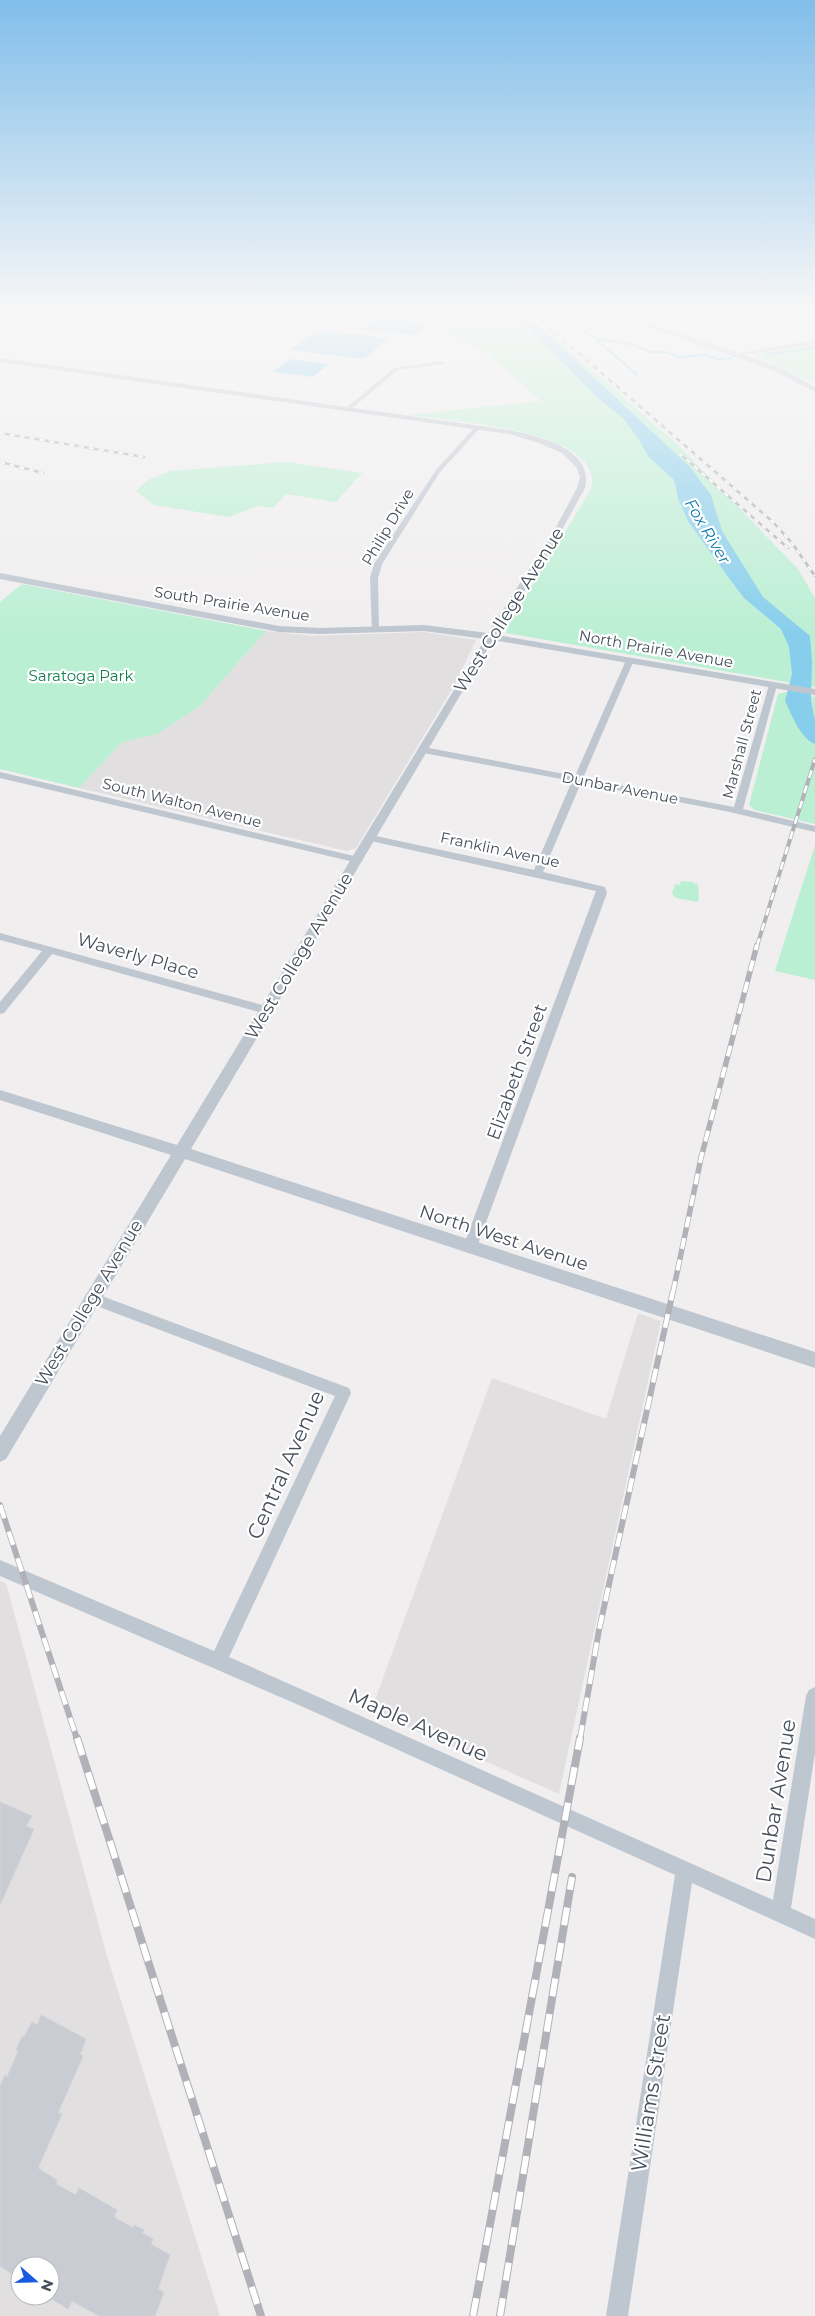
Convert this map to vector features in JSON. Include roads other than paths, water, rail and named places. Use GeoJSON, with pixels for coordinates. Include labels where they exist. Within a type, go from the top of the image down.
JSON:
{"type":"FeatureCollection","features":[{"type":"Feature","properties":{"kind":"street"},"geometry":{"type":"LineString","coordinates":[[406,418],[478,428]]}},
{"type":"Feature","properties":{"kind":"street","name":"West College Avenue"},"geometry":{"type":"LineString","coordinates":[[0,1453],[91,1298],[372,838],[491,636],[583,487],[584,474],[574,460],[557,448],[532,438],[478,428]]}},
{"type":"Feature","properties":{"kind":"street","name":"Philip Drive"},"geometry":{"type":"LineString","coordinates":[[375,629],[374,578],[378,564],[438,471],[478,428]]}},
{"type":"Feature","properties":{"kind":"street","name":"South Prairie Avenue"},"geometry":{"type":"LineString","coordinates":[[0,576],[279,629],[319,632],[428,627],[491,636]]}},
{"type":"Feature","properties":{"kind":"street","name":"North Prairie Avenue"},"geometry":{"type":"LineString","coordinates":[[491,636],[814,692]]}},
{"type":"Feature","properties":{"kind":"street"},"geometry":{"type":"LineString","coordinates":[[538,873],[630,660]]}},
{"type":"Feature","properties":{"kind":"street","name":"Marshall Street"},"geometry":{"type":"LineString","coordinates":[[738,811],[772,685]]}},
{"type":"Feature","properties":{"kind":"street","name":"Dunbar Avenue"},"geometry":{"type":"LineString","coordinates":[[424,750],[738,811],[815,829]]}},
{"type":"Feature","properties":{"kind":"street","name":"South Walton Avenue"},"geometry":{"type":"LineString","coordinates":[[0,775],[358,860]]}},
{"type":"Feature","properties":{"kind":"street","name":"Franklin Avenue"},"geometry":{"type":"LineString","coordinates":[[372,838],[598,887],[602,893],[596,908]]}},
{"type":"Feature","properties":{"kind":"street","name":"Elizabeth Street"},"geometry":{"type":"LineString","coordinates":[[470,1247],[596,908]]}},
{"type":"Feature","properties":{"kind":"street","name":"Waverly Place"},"geometry":{"type":"LineString","coordinates":[[0,936],[266,1010]]}},
{"type":"Feature","properties":{"kind":"street"},"geometry":{"type":"LineString","coordinates":[[0,1010],[49,950]]}},
{"type":"Feature","properties":{"kind":"street","name":"North West Avenue"},"geometry":{"type":"LineString","coordinates":[[0,1095],[815,1360]]}},
{"type":"Feature","properties":{"kind":"street","name":"Central Avenue"},"geometry":{"type":"LineString","coordinates":[[91,1298],[344,1393],[218,1662]]}},
{"type":"Feature","properties":{"kind":"street","name":"Maple Avenue"},"geometry":{"type":"LineString","coordinates":[[0,1568],[218,1662],[815,1929]]}},
{"type":"Feature","properties":{"kind":"street","name":"Dunbar Avenue"},"geometry":{"type":"LineString","coordinates":[[781,1913],[815,1696]]}},
{"type":"Feature","properties":{"kind":"street","name":"Williams Street"},"geometry":{"type":"LineString","coordinates":[[617,2316],[685,1870]]}},
{"type":"Feature","properties":{"kind":"water","name":"Fox River"},"geometry":{"type":"Polygon","coordinates":[[[623,418],[638,418],[689,466],[711,495],[722,531],[763,597],[810,636],[812,662],[811,700],[815,721],[815,744],[805,737],[785,701],[792,674],[789,647],[781,629],[744,598],[726,574],[688,521],[679,501],[674,480],[648,456],[638,438],[623,418]]]}},
{"type":"Feature","properties":{"kind":"railway"},"geometry":{"type":"LineString","coordinates":[[653,418],[773,522],[792,543],[815,576]]}},
{"type":"Feature","properties":{"kind":"railway"},"geometry":{"type":"LineString","coordinates":[[0,433],[144,457]]}},
{"type":"Feature","properties":{"kind":"railway"},"geometry":{"type":"LineString","coordinates":[[679,453],[788,548]]}},
{"type":"Feature","properties":{"kind":"railway"},"geometry":{"type":"LineString","coordinates":[[0,462],[43,473]]}},
{"type":"Feature","properties":{"kind":"railway"},"geometry":{"type":"LineString","coordinates":[[757,946],[815,759]]}},
{"type":"Feature","properties":{"kind":"railway"},"geometry":{"type":"LineString","coordinates":[[673,1292],[701,1158],[757,945]]}},
{"type":"Feature","properties":{"kind":"railway"},"geometry":{"type":"LineString","coordinates":[[580,1739],[599,1630],[673,1291]]}},
{"type":"Feature","properties":{"kind":"railway"},"geometry":{"type":"LineString","coordinates":[[0,1505],[77,1739]]}},
{"type":"Feature","properties":{"kind":"railway"},"geometry":{"type":"LineString","coordinates":[[77,1738],[261,2316]]}},
{"type":"Feature","properties":{"kind":"railway"},"geometry":{"type":"LineString","coordinates":[[473,2316],[580,1738]]}},
{"type":"Feature","properties":{"kind":"railway"},"geometry":{"type":"LineString","coordinates":[[500,2316],[572,1877]]}},
{"type":"Feature","properties":{"kind":"park label","name":"Saratoga Park"},"geometry":{"type":"Point","coordinates":[81,676]}}]}
